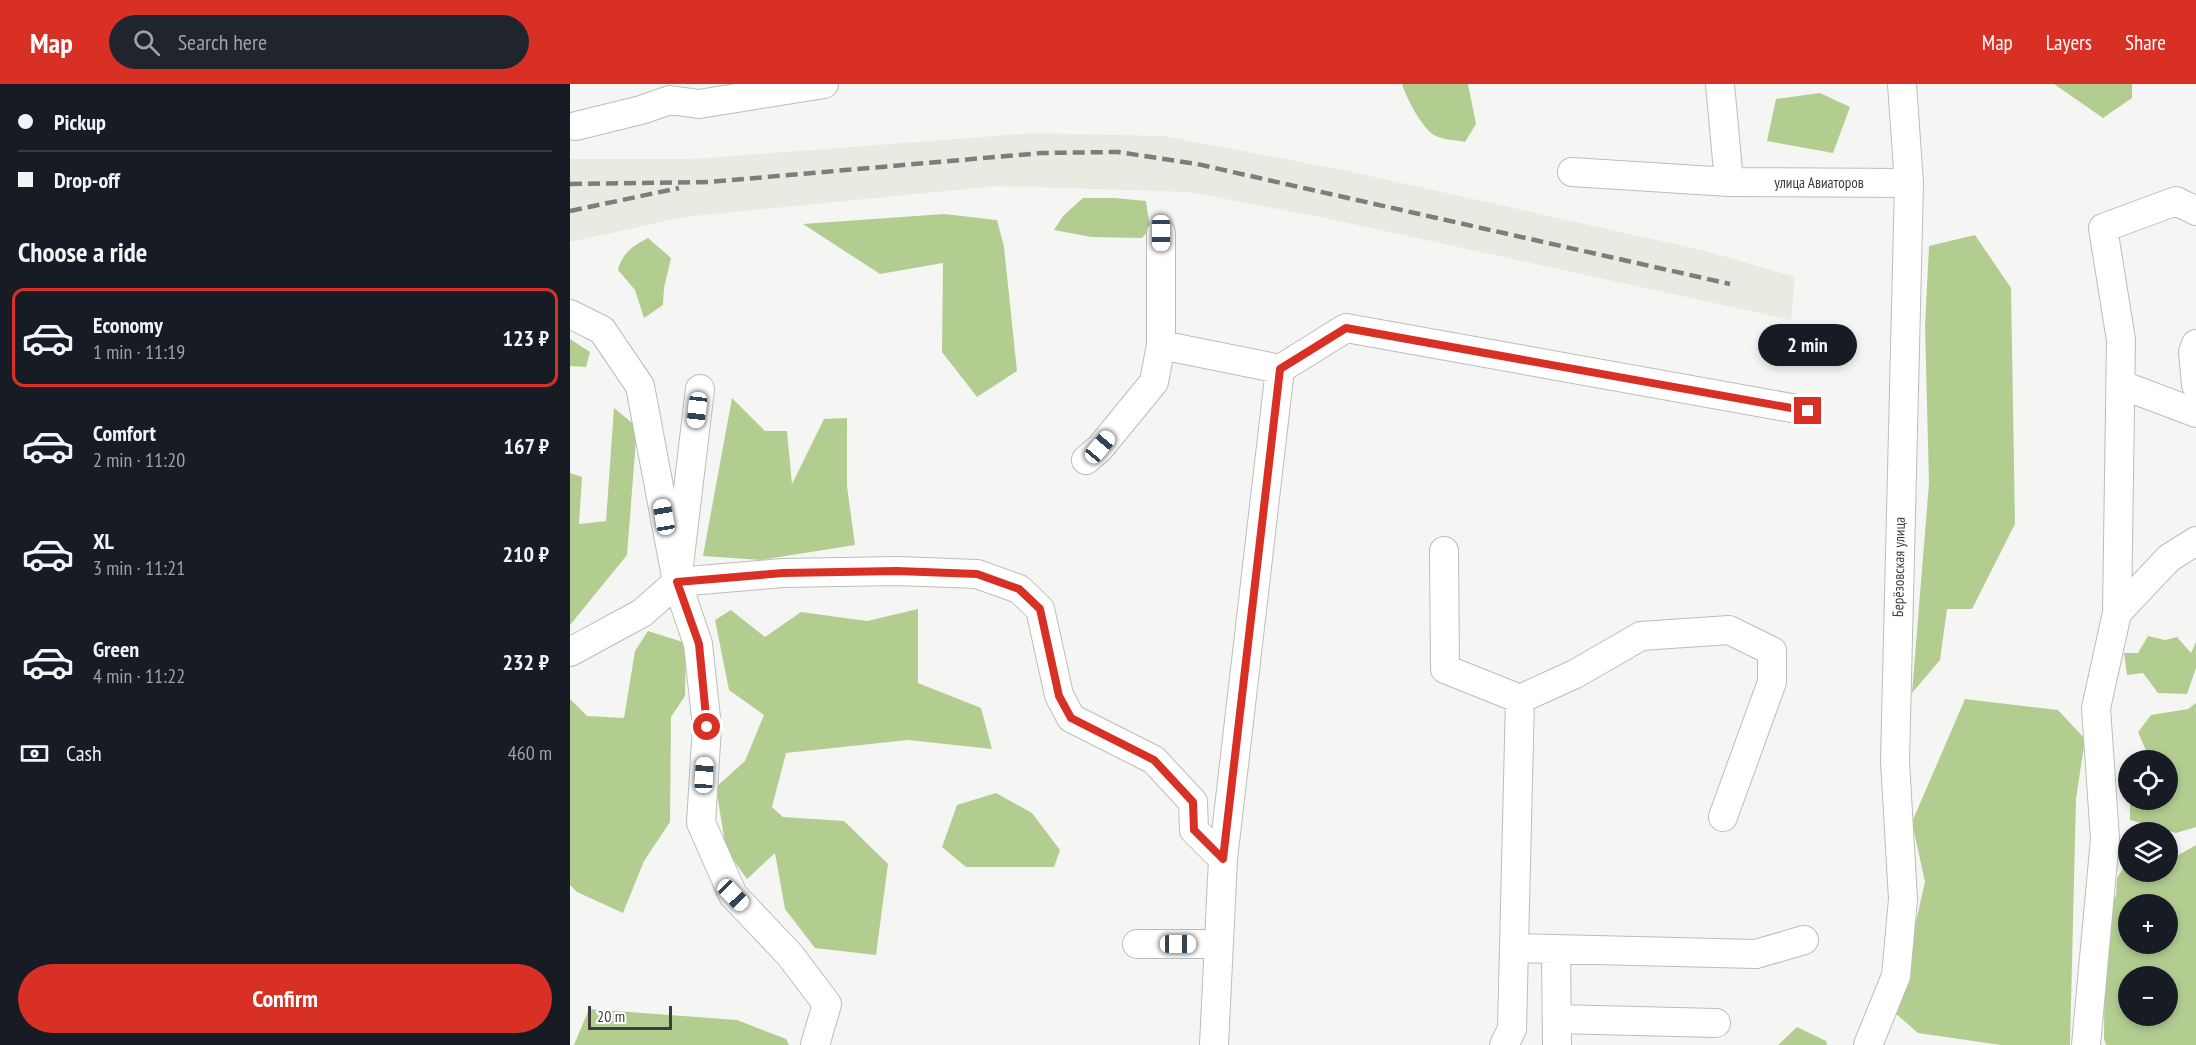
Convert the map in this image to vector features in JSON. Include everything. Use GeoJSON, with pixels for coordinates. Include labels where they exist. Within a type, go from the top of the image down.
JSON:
{"type":"FeatureCollection","features":[{"type":"Feature","properties":{"kind":"street"},"geometry":{"type":"LineString","coordinates":[[576,126],[642,110],[670,100],[699,104],[824,84]]}},
{"type":"Feature","properties":{"kind":"street"},"geometry":{"type":"LineString","coordinates":[[1720,84],[1729,183]]}},
{"type":"Feature","properties":{"kind":"street","name":"Берёзовская улица"},"geometry":{"type":"LineString","coordinates":[[1868,1045],[1896,976],[1903,899],[1895,761],[1909,183],[1902,84]]}},
{"type":"Feature","properties":{"kind":"street","name":"улица Авиаторов"},"geometry":{"type":"LineString","coordinates":[[1572,172],[1729,183],[1909,183]]}},
{"type":"Feature","properties":{"kind":"street"},"geometry":{"type":"LineString","coordinates":[[2086,1045],[2105,839],[2096,708],[2117,613],[2122,385],[2121,340],[2103,228],[2176,201],[2196,211]]}},
{"type":"Feature","properties":{"kind":"street"},"geometry":{"type":"LineString","coordinates":[[1086,459],[1100,447],[1154,382],[1161,345],[1161,233]]}},
{"type":"Feature","properties":{"kind":"street"},"geometry":{"type":"LineString","coordinates":[[570,314],[602,330],[640,386],[677,582],[699,644],[707,727],[701,823],[733,895],[790,955],[827,1004],[815,1045]]}},
{"type":"Feature","properties":{"kind":"street"},"geometry":{"type":"LineString","coordinates":[[1161,345],[1280,369],[1346,328],[1808,411]]}},
{"type":"Feature","properties":{"kind":"street"},"geometry":{"type":"LineString","coordinates":[[2196,344],[2193,352],[2196,385]]}},
{"type":"Feature","properties":{"kind":"street"},"geometry":{"type":"LineString","coordinates":[[1214,1045],[1223,859],[1280,369]]}},
{"type":"Feature","properties":{"kind":"street"},"geometry":{"type":"LineString","coordinates":[[2122,385],[2196,413]]}},
{"type":"Feature","properties":{"kind":"street"},"geometry":{"type":"LineString","coordinates":[[677,582],[700,389]]}},
{"type":"Feature","properties":{"kind":"street"},"geometry":{"type":"LineString","coordinates":[[2117,613],[2169,558],[2196,541]]}},
{"type":"Feature","properties":{"kind":"street"},"geometry":{"type":"LineString","coordinates":[[1444,550],[1445,669],[1520,699],[1575,674],[1641,636],[1728,630],[1772,651],[1772,682],[1723,817]]}},
{"type":"Feature","properties":{"kind":"street"},"geometry":{"type":"LineString","coordinates":[[570,652],[642,613],[677,582],[783,573],[897,571],[977,574],[1019,589],[1040,609],[1059,696],[1071,718],[1154,760],[1193,802],[1194,830],[1223,859]]}},
{"type":"Feature","properties":{"kind":"street"},"geometry":{"type":"LineString","coordinates":[[1504,1045],[1512,1029],[1520,699]]}},
{"type":"Feature","properties":{"kind":"street"},"geometry":{"type":"LineString","coordinates":[[1515,948],[1756,954],[1804,940]]}},
{"type":"Feature","properties":{"kind":"street"},"geometry":{"type":"LineString","coordinates":[[1137,944],[1219,944]]}},
{"type":"Feature","properties":{"kind":"street"},"geometry":{"type":"LineString","coordinates":[[1556,950],[1557,1032],[1716,1023]]}},
{"type":"Feature","properties":{"kind":"shaded area"},"geometry":{"type":"Polygon","coordinates":[[[1033,133],[1163,136],[1343,170],[1706,251],[1795,277],[1791,320],[1330,219],[1189,192],[997,186],[684,217],[570,242],[570,159],[693,159],[1033,133]]]}},
{"type":"Feature","properties":{"kind":"green space"},"geometry":{"type":"Polygon","coordinates":[[[1402,84],[1468,84],[1476,124],[1465,142],[1431,133],[1416,113],[1402,84]]]}},
{"type":"Feature","properties":{"kind":"green space"},"geometry":{"type":"Polygon","coordinates":[[[2054,84],[2132,84],[2132,98],[2103,118],[2054,84]]]}},
{"type":"Feature","properties":{"kind":"green space"},"geometry":{"type":"Polygon","coordinates":[[[1820,93],[1850,107],[1833,153],[1767,141],[1776,99],[1820,93]]]}},
{"type":"Feature","properties":{"kind":"green space"},"geometry":{"type":"Polygon","coordinates":[[[1083,198],[1146,201],[1150,229],[1142,238],[1091,237],[1054,230],[1063,216],[1083,198]]]}},
{"type":"Feature","properties":{"kind":"green space"},"geometry":{"type":"Polygon","coordinates":[[[944,214],[997,220],[1004,247],[1017,371],[977,397],[942,352],[943,263],[880,274],[803,224],[944,214]]]}},
{"type":"Feature","properties":{"kind":"green space"},"geometry":{"type":"Polygon","coordinates":[[[1975,235],[2011,288],[2015,524],[1972,609],[1947,609],[1940,660],[1912,693],[1929,483],[1925,326],[1929,246],[1975,235]]]}},
{"type":"Feature","properties":{"kind":"green space"},"geometry":{"type":"Polygon","coordinates":[[[648,238],[671,258],[664,288],[663,305],[644,318],[635,290],[618,270],[622,259],[629,251],[648,238]]]}},
{"type":"Feature","properties":{"kind":"green space"},"geometry":{"type":"Polygon","coordinates":[[[570,339],[590,352],[586,367],[570,366],[570,339]]]}},
{"type":"Feature","properties":{"kind":"green space"},"geometry":{"type":"Polygon","coordinates":[[[732,398],[765,431],[787,431],[792,484],[824,419],[847,418],[847,486],[855,545],[761,560],[703,556],[732,398]]]}},
{"type":"Feature","properties":{"kind":"green space"},"geometry":{"type":"Polygon","coordinates":[[[614,408],[637,427],[627,555],[570,625],[570,473],[582,477],[579,524],[606,521],[614,408]]]}},
{"type":"Feature","properties":{"kind":"green space"},"geometry":{"type":"Polygon","coordinates":[[[918,609],[918,683],[981,708],[992,749],[908,740],[786,753],[772,807],[783,817],[844,821],[888,864],[876,955],[815,948],[785,909],[775,853],[747,879],[726,850],[716,787],[745,761],[764,715],[729,690],[715,620],[731,610],[765,637],[801,612],[867,621],[918,609]]]}},
{"type":"Feature","properties":{"kind":"green space"},"geometry":{"type":"Polygon","coordinates":[[[648,631],[686,643],[685,696],[671,717],[670,822],[644,861],[623,913],[577,892],[570,885],[570,699],[587,716],[624,718],[635,651],[648,631]]]}},
{"type":"Feature","properties":{"kind":"green space"},"geometry":{"type":"Polygon","coordinates":[[[2148,636],[2165,640],[2177,637],[2191,653],[2196,642],[2196,668],[2187,694],[2158,693],[2143,673],[2127,675],[2124,653],[2138,653],[2148,636]]]}},
{"type":"Feature","properties":{"kind":"green space"},"geometry":{"type":"Polygon","coordinates":[[[1965,699],[2058,710],[2085,739],[2076,799],[2070,1045],[2001,1045],[1918,1033],[1895,1013],[1925,882],[1912,822],[1965,699]]]}},
{"type":"Feature","properties":{"kind":"green space"},"geometry":{"type":"Polygon","coordinates":[[[2196,703],[2196,827],[2178,832],[2178,822],[2130,820],[2130,810],[2178,810],[2178,750],[2146,750],[2138,732],[2151,715],[2188,709],[2196,703]]]}},
{"type":"Feature","properties":{"kind":"green space"},"geometry":{"type":"Polygon","coordinates":[[[996,793],[1032,813],[1060,850],[1054,867],[966,867],[942,847],[957,805],[996,793]]]}},
{"type":"Feature","properties":{"kind":"green space"},"geometry":{"type":"Polygon","coordinates":[[[2196,845],[2196,1045],[2106,1045],[2104,1039],[2105,913],[2116,896],[2118,876],[2118,882],[2178,882],[2178,855],[2196,845]]]}},
{"type":"Feature","properties":{"kind":"green space"},"geometry":{"type":"Polygon","coordinates":[[[589,1009],[737,1020],[786,1039],[789,1045],[574,1045],[589,1009]]]}},
{"type":"Feature","properties":{"kind":"green space"},"geometry":{"type":"Polygon","coordinates":[[[1797,1027],[1826,1041],[1827,1045],[1778,1045],[1797,1027]]]}},
{"type":"Feature","properties":{"kind":"railway"},"geometry":{"type":"LineString","coordinates":[[570,184],[709,182],[1041,153],[1118,152],[1197,164],[1730,284]]}},
{"type":"Feature","properties":{"kind":"railway"},"geometry":{"type":"LineString","coordinates":[[570,211],[679,188]]}},
{"type":"Feature","properties":{"kind":"route"},"geometry":{"type":"LineString","coordinates":[[707,727],[699,644],[677,582],[783,573],[897,571],[977,574],[1019,589],[1040,609],[1059,696],[1071,718],[1154,760],[1193,802],[1194,830],[1223,859],[1280,369],[1346,328],[1808,411]]}}]}
